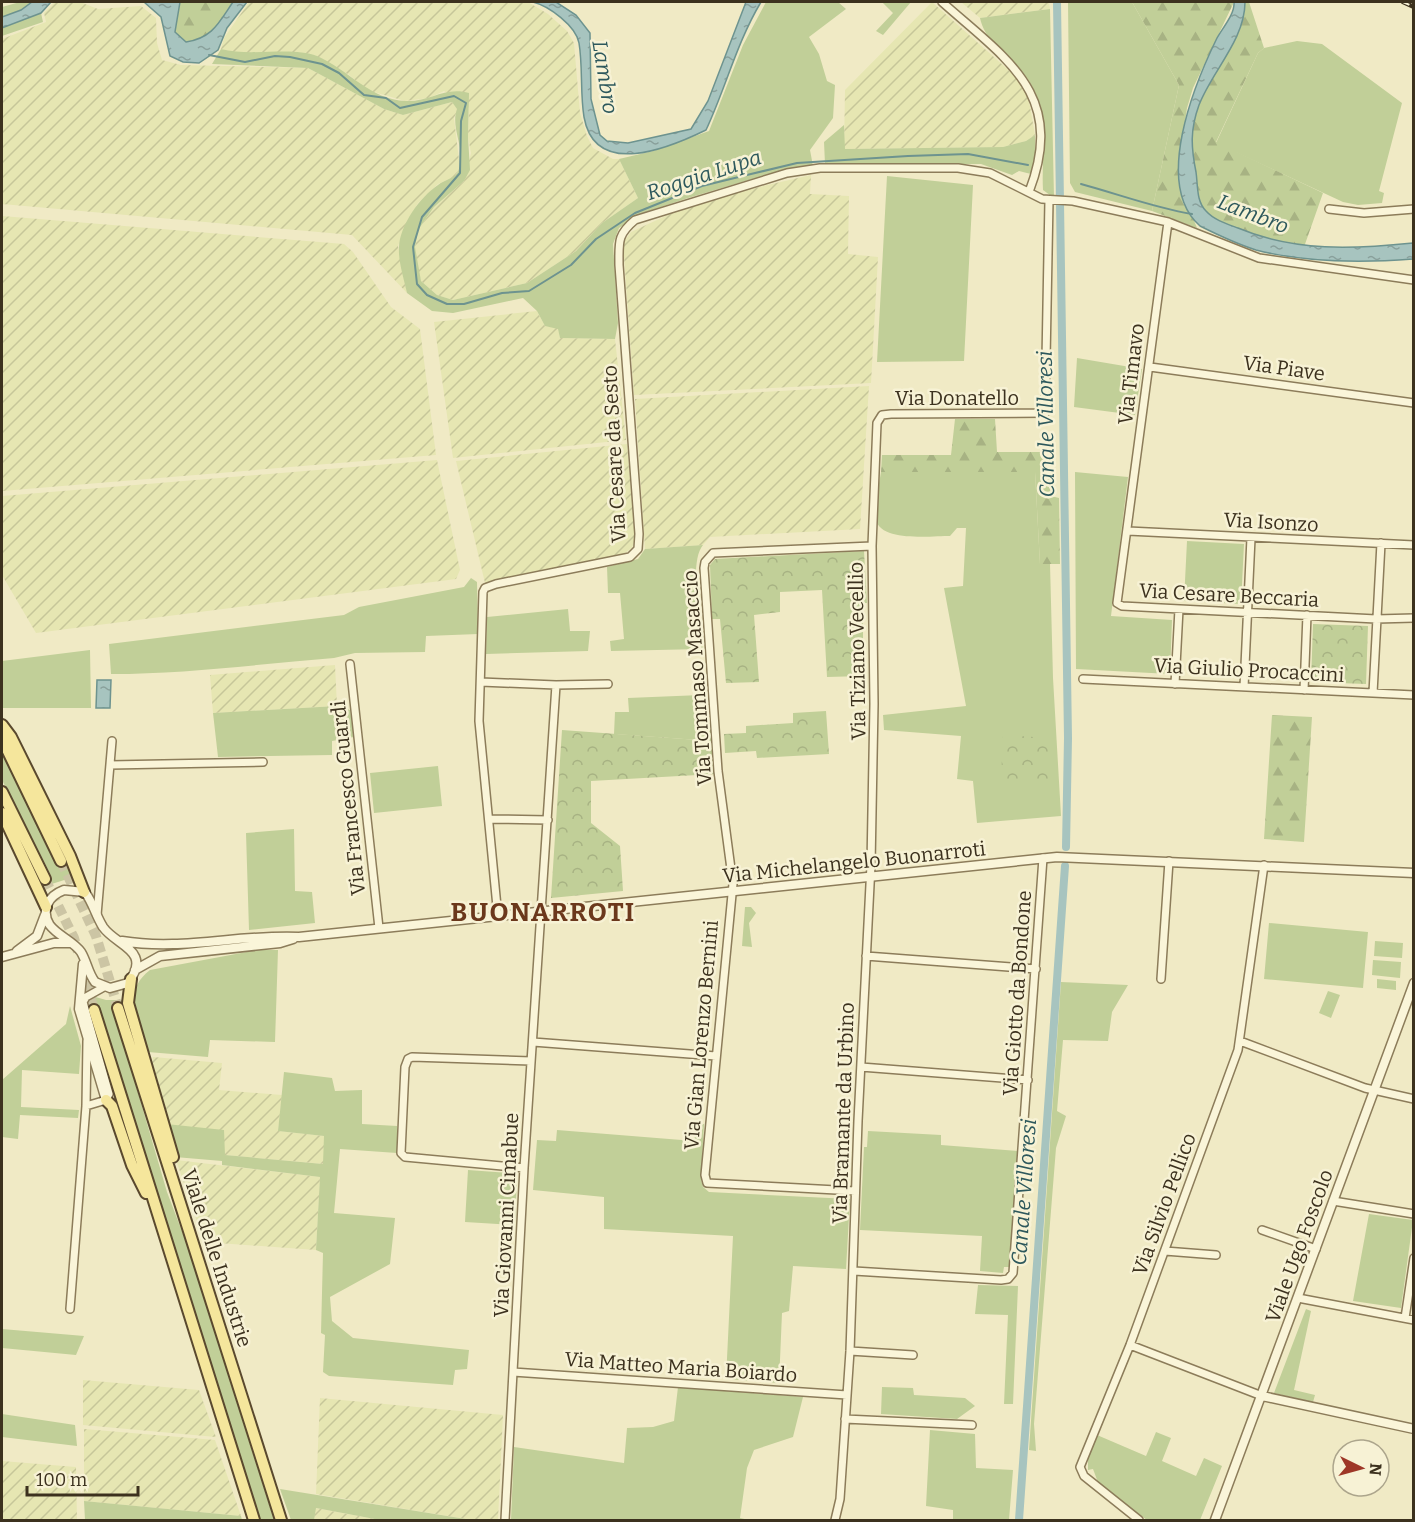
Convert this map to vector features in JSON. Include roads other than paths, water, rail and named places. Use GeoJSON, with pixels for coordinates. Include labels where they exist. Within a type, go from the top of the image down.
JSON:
{"type":"FeatureCollection","features":[{"type":"Feature","properties":{"kind":"main road"},"geometry":{"type":"LineString","coordinates":[[2,725],[11,737],[70,856],[85,892]]}},
{"type":"Feature","properties":{"kind":"main road"},"geometry":{"type":"LineString","coordinates":[[2,740],[62,861]]}},
{"type":"Feature","properties":{"kind":"main road"},"geometry":{"type":"LineString","coordinates":[[2,792],[45,879]]}},
{"type":"Feature","properties":{"kind":"main road"},"geometry":{"type":"LineString","coordinates":[[2,817],[46,910]]}},
{"type":"Feature","properties":{"kind":"main road"},"geometry":{"type":"LineString","coordinates":[[133,974],[129,1003],[186,1204],[188,1224]]}},
{"type":"Feature","properties":{"kind":"main road","name":"Viale delle Industrie"},"geometry":{"type":"LineString","coordinates":[[118,1008],[281,1521]]}},
{"type":"Feature","properties":{"kind":"main road"},"geometry":{"type":"LineString","coordinates":[[94,1010],[254,1521]]}},
{"type":"Feature","properties":{"kind":"main road"},"geometry":{"type":"LineString","coordinates":[[106,1100],[112,1106],[132,1165],[161,1223]]}},
{"type":"Feature","properties":{"kind":"street"},"geometry":{"type":"LineString","coordinates":[[942,2],[1016,69],[1034,97],[1039,147],[1035,177],[1029,192],[1052,200],[1068,201],[1168,222],[1259,258],[1413,280]]}},
{"type":"Feature","properties":{"kind":"street","name":"Via Cesare da Sesto"},"geometry":{"type":"LineString","coordinates":[[481,682],[483,592],[485,588],[630,557],[638,549],[639,534],[619,265],[619,240],[623,230],[635,220],[663,210],[787,173],[820,168],[975,169],[990,173],[1029,192]]}},
{"type":"Feature","properties":{"kind":"street","name":"Via Donatello"},"geometry":{"type":"LineString","coordinates":[[877,423],[882,415],[891,414],[1045,413],[1052,200]]}},
{"type":"Feature","properties":{"kind":"street"},"geometry":{"type":"LineString","coordinates":[[1329,209],[1364,213],[1413,209]]}},
{"type":"Feature","properties":{"kind":"street","name":"Via Timavo"},"geometry":{"type":"LineString","coordinates":[[1128,531],[1168,222]]}},
{"type":"Feature","properties":{"kind":"street","name":"Via Piave"},"geometry":{"type":"LineString","coordinates":[[1149,367],[1413,403]]}},
{"type":"Feature","properties":{"kind":"street","name":"Via Tiziano Vecellio"},"geometry":{"type":"LineString","coordinates":[[871,878],[874,704],[872,546],[877,423]]}},
{"type":"Feature","properties":{"kind":"street","name":"Via Isonzo"},"geometry":{"type":"LineString","coordinates":[[1128,531],[1413,545]]}},
{"type":"Feature","properties":{"kind":"street","name":"Via Cesare Beccaria"},"geometry":{"type":"LineString","coordinates":[[1128,531],[1117,603],[1122,606],[1376,619],[1413,618]]}},
{"type":"Feature","properties":{"kind":"street"},"geometry":{"type":"LineString","coordinates":[[1244,687],[1251,538]]}},
{"type":"Feature","properties":{"kind":"street"},"geometry":{"type":"LineString","coordinates":[[1373,693],[1381,543]]}},
{"type":"Feature","properties":{"kind":"street","name":"Via Tommaso Masaccio"},"geometry":{"type":"LineString","coordinates":[[732,891],[718,771],[705,562],[713,553],[872,546]]}},
{"type":"Feature","properties":{"kind":"street"},"geometry":{"type":"LineString","coordinates":[[1175,684],[1179,609]]}},
{"type":"Feature","properties":{"kind":"street"},"geometry":{"type":"LineString","coordinates":[[1304,690],[1307,615]]}},
{"type":"Feature","properties":{"kind":"street","name":"Via Francesco Guardi"},"geometry":{"type":"LineString","coordinates":[[350,664],[379,928]]}},
{"type":"Feature","properties":{"kind":"street","name":"Via Giulio Procaccini"},"geometry":{"type":"LineString","coordinates":[[1083,679],[1413,695]]}},
{"type":"Feature","properties":{"kind":"street"},"geometry":{"type":"LineString","coordinates":[[498,918],[479,721],[481,682],[556,685],[608,684]]}},
{"type":"Feature","properties":{"kind":"street","name":"Via Giovanni Cimabue"},"geometry":{"type":"LineString","coordinates":[[505,1521],[524,1168],[556,685]]}},
{"type":"Feature","properties":{"kind":"street"},"geometry":{"type":"LineString","coordinates":[[98,917],[99,880],[112,741]]}},
{"type":"Feature","properties":{"kind":"street"},"geometry":{"type":"LineString","coordinates":[[111,765],[263,762]]}},
{"type":"Feature","properties":{"kind":"street"},"geometry":{"type":"LineString","coordinates":[[490,819],[548,820]]}},
{"type":"Feature","properties":{"kind":"street","name":"Via Michelangelo Buonarroti"},"geometry":{"type":"LineString","coordinates":[[122,940],[212,943],[279,936],[299,937],[498,918],[1043,858],[1169,861],[1413,873]]}},
{"type":"Feature","properties":{"kind":"street","name":"Via Giotto da Bondone"},"geometry":{"type":"LineString","coordinates":[[854,1271],[1001,1280],[1008,1279],[1013,1273],[1043,858]]}},
{"type":"Feature","properties":{"kind":"street"},"geometry":{"type":"LineString","coordinates":[[1161,979],[1169,861]]}},
{"type":"Feature","properties":{"kind":"street","name":"Via Silvio Pellico"},"geometry":{"type":"LineString","coordinates":[[1139,1521],[1084,1476],[1080,1467],[1130,1345],[1240,1041],[1264,865]]}},
{"type":"Feature","properties":{"kind":"street","name":"Via Bramante da Urbino"},"geometry":{"type":"LineString","coordinates":[[835,1521],[840,1499],[850,1351],[855,1191],[871,878]]}},
{"type":"Feature","properties":{"kind":"street"},"geometry":{"type":"LineString","coordinates":[[14,952],[37,936],[51,898],[60,892],[85,892],[94,889],[99,880]]}},
{"type":"Feature","properties":{"kind":"street","name":"Via Gian Lorenzo Bernini"},"geometry":{"type":"LineString","coordinates":[[732,891],[706,1183],[855,1191]]}},
{"type":"Feature","properties":{"kind":"street"},"geometry":{"type":"LineString","coordinates":[[85,892],[106,930],[122,940],[134,956],[133,974],[122,986],[104,987],[86,997],[83,1002],[109,1090],[106,1100]]}},
{"type":"Feature","properties":{"kind":"street"},"geometry":{"type":"LineString","coordinates":[[46,910],[53,930],[72,943],[83,957],[92,978],[104,987]]}},
{"type":"Feature","properties":{"kind":"street","name":"Via Michelangelo Buonarroti"},"geometry":{"type":"LineString","coordinates":[[133,974],[160,956],[279,943],[299,937]]}},
{"type":"Feature","properties":{"kind":"street"},"geometry":{"type":"LineString","coordinates":[[2,957],[14,952],[54,944],[72,943]]}},
{"type":"Feature","properties":{"kind":"street"},"geometry":{"type":"LineString","coordinates":[[866,956],[1036,969]]}},
{"type":"Feature","properties":{"kind":"street"},"geometry":{"type":"LineString","coordinates":[[83,957],[78,1002],[106,1100]]}},
{"type":"Feature","properties":{"kind":"street","name":"Viale Ugo Foscolo"},"geometry":{"type":"LineString","coordinates":[[1215,1521],[1413,983]]}},
{"type":"Feature","properties":{"kind":"street"},"geometry":{"type":"LineString","coordinates":[[70,1309],[86,1106],[87,1039]]}},
{"type":"Feature","properties":{"kind":"street"},"geometry":{"type":"LineString","coordinates":[[1240,1041],[1373,1091],[1413,1098]]}},
{"type":"Feature","properties":{"kind":"street"},"geometry":{"type":"LineString","coordinates":[[533,1042],[716,1056]]}},
{"type":"Feature","properties":{"kind":"street"},"geometry":{"type":"LineString","coordinates":[[524,1168],[405,1157],[401,1153],[405,1067],[408,1059],[531,1061]]}},
{"type":"Feature","properties":{"kind":"street"},"geometry":{"type":"LineString","coordinates":[[861,1067],[1028,1080]]}},
{"type":"Feature","properties":{"kind":"street"},"geometry":{"type":"LineString","coordinates":[[86,1106],[106,1100]]}},
{"type":"Feature","properties":{"kind":"street"},"geometry":{"type":"LineString","coordinates":[[1333,1201],[1413,1214]]}},
{"type":"Feature","properties":{"kind":"street"},"geometry":{"type":"LineString","coordinates":[[1262,1230],[1316,1249]]}},
{"type":"Feature","properties":{"kind":"street"},"geometry":{"type":"LineString","coordinates":[[1165,1251],[1216,1255]]}},
{"type":"Feature","properties":{"kind":"street"},"geometry":{"type":"LineString","coordinates":[[1298,1298],[1409,1319],[1413,1258]]}},
{"type":"Feature","properties":{"kind":"street"},"geometry":{"type":"LineString","coordinates":[[1130,1345],[1262,1396],[1413,1429]]}},
{"type":"Feature","properties":{"kind":"street"},"geometry":{"type":"LineString","coordinates":[[850,1351],[913,1355]]}},
{"type":"Feature","properties":{"kind":"street","name":"Via Matteo Maria Boiardo"},"geometry":{"type":"LineString","coordinates":[[513,1372],[847,1395]]}},
{"type":"Feature","properties":{"kind":"street"},"geometry":{"type":"LineString","coordinates":[[845,1419],[972,1425]]}},
{"type":"Feature","properties":{"kind":"water"},"geometry":{"type":"Polygon","coordinates":[[[32,2],[51,2],[41,13],[2,28],[2,17],[21,10],[32,2]]]}},
{"type":"Feature","properties":{"kind":"water"},"geometry":{"type":"Polygon","coordinates":[[[144,2],[180,2],[175,32],[186,42],[209,33],[233,2],[247,2],[227,28],[218,50],[199,63],[183,62],[170,56],[161,17],[144,2]]]}},
{"type":"Feature","properties":{"kind":"water"},"geometry":{"type":"Polygon","coordinates":[[[533,2],[556,2],[576,15],[590,33],[591,99],[600,135],[607,141],[628,143],[691,129],[708,101],[746,2],[761,2],[738,49],[706,130],[673,144],[635,154],[618,153],[602,148],[591,136],[584,117],[577,37],[561,18],[533,2]]]}},
{"type":"Feature","properties":{"kind":"water"},"geometry":{"type":"Polygon","coordinates":[[[1234,2],[1245,2],[1240,29],[1199,105],[1193,131],[1192,146],[1200,203],[1209,214],[1221,221],[1259,236],[1325,247],[1369,247],[1413,243],[1413,259],[1314,260],[1256,250],[1200,226],[1186,208],[1180,186],[1179,161],[1182,134],[1198,81],[1217,38],[1231,16],[1234,2]]]}},
{"type":"Feature","properties":{"kind":"water"},"geometry":{"type":"Polygon","coordinates":[[[97,680],[111,680],[110,708],[96,708],[97,680]]]}},
{"type":"Feature","properties":{"kind":"waterway","name":"Canale Villoresi"},"geometry":{"type":"LineString","coordinates":[[1057,2],[1068,738],[1066,847]]}},
{"type":"Feature","properties":{"kind":"waterway","name":"Roggia Lupa"},"geometry":{"type":"LineString","coordinates":[[209,55],[245,62],[275,56],[290,57],[322,64],[339,73],[364,95],[386,98],[400,108],[454,96],[466,103],[461,121],[460,173],[422,217],[413,247],[417,284],[427,295],[447,304],[464,304],[502,293],[529,291],[571,265],[596,239],[635,213],[702,186],[751,174],[797,163],[968,154],[1028,165]]}},
{"type":"Feature","properties":{"kind":"waterway","name":"Roggia Lupa"},"geometry":{"type":"LineString","coordinates":[[1081,184],[1150,205],[1192,214]]}},
{"type":"Feature","properties":{"kind":"waterway","name":"Canale Villoresi"},"geometry":{"type":"LineString","coordinates":[[1019,1520],[1065,866]]}},
{"type":"Feature","properties":{"kind":"tunnel"},"geometry":{"type":"LineString","coordinates":[[61,861],[96,936],[118,1008]]}},
{"type":"Feature","properties":{"kind":"tunnel"},"geometry":{"type":"LineString","coordinates":[[45,879],[74,938],[78,952]]}},
{"type":"Feature","properties":{"kind":"tunnel"},"geometry":{"type":"LineString","coordinates":[[82,967],[94,1010]]}},
{"type":"Feature","properties":{"kind":"railway"},"geometry":{"type":"LineString","coordinates":[[1403,2],[1414,7]]}},
{"type":"Feature","properties":{"kind":"district","name":"BUONARROTI"},"geometry":{"type":"Point","coordinates":[543,912]}},
{"type":"Feature","properties":{"kind":"water label","name":"Lambro"},"geometry":{"type":"Point","coordinates":[605,77]}},
{"type":"Feature","properties":{"kind":"water label","name":"Lambro"},"geometry":{"type":"Point","coordinates":[1253,214]}}]}
